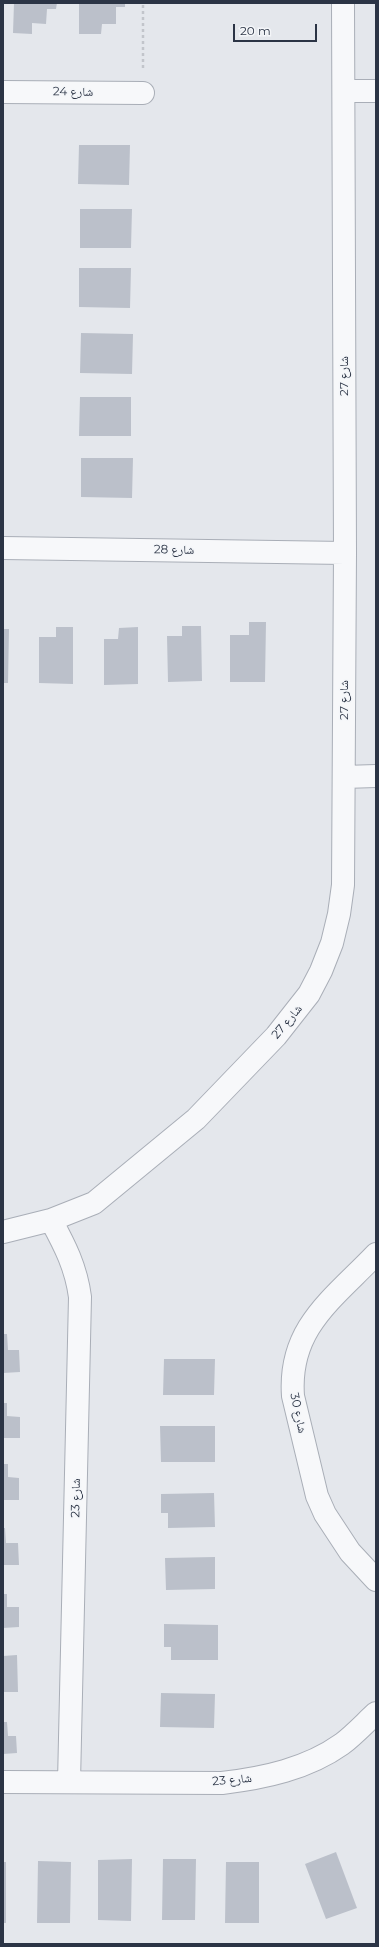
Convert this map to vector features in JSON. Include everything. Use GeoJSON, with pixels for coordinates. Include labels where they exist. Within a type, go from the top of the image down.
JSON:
{"type":"FeatureCollection","features":[{"type":"Feature","properties":{"kind":"street","name":"شارع 27"},"geometry":{"type":"LineString","coordinates":[[3,1232],[51,1220],[94,1203],[196,1118],[276,1036],[309,994],[321,971],[332,943],[340,914],[343,885],[345,553],[343,3]]}},
{"type":"Feature","properties":{"kind":"street"},"geometry":{"type":"LineString","coordinates":[[344,91],[376,91]]}},
{"type":"Feature","properties":{"kind":"street","name":"شارع 24"},"geometry":{"type":"LineString","coordinates":[[3,92],[143,93]]}},
{"type":"Feature","properties":{"kind":"street","name":"شارع 28"},"geometry":{"type":"LineString","coordinates":[[3,548],[345,553]]}},
{"type":"Feature","properties":{"kind":"street"},"geometry":{"type":"LineString","coordinates":[[344,777],[376,776]]}},
{"type":"Feature","properties":{"kind":"street","name":"شارع 23"},"geometry":{"type":"LineString","coordinates":[[51,1220],[68,1251],[77,1276],[80,1297],[70,1782]]}},
{"type":"Feature","properties":{"kind":"street","name":"شارع 30"},"geometry":{"type":"LineString","coordinates":[[376,1254],[312,1321],[297,1349],[292,1380],[294,1401],[317,1496],[322,1508],[335,1532],[350,1552],[376,1580]]}},
{"type":"Feature","properties":{"kind":"street","name":"شارع 23"},"geometry":{"type":"LineString","coordinates":[[3,1782],[222,1782],[270,1775],[318,1758],[336,1748],[376,1712]]}},
{"type":"Feature","properties":{"kind":"path"},"geometry":{"type":"LineString","coordinates":[[143,3],[143,93]]}},
{"type":"Feature","properties":{"kind":"building"},"geometry":{"type":"Polygon","coordinates":[[[14,3],[57,3],[56,9],[47,9],[46,24],[32,23],[32,34],[13,33],[14,3]]]}},
{"type":"Feature","properties":{"kind":"building"},"geometry":{"type":"Polygon","coordinates":[[[79,3],[125,3],[125,7],[116,7],[116,24],[102,24],[101,34],[79,34],[79,3]]]}},
{"type":"Feature","properties":{"kind":"building"},"geometry":{"type":"Polygon","coordinates":[[[79,145],[130,145],[129,185],[78,184],[79,145]]]}},
{"type":"Feature","properties":{"kind":"building"},"geometry":{"type":"Polygon","coordinates":[[[80,209],[132,209],[131,248],[80,248],[80,209]]]}},
{"type":"Feature","properties":{"kind":"building"},"geometry":{"type":"Polygon","coordinates":[[[79,268],[131,268],[130,308],[79,307],[79,268]]]}},
{"type":"Feature","properties":{"kind":"building"},"geometry":{"type":"Polygon","coordinates":[[[81,333],[133,334],[132,374],[80,373],[81,333]]]}},
{"type":"Feature","properties":{"kind":"building"},"geometry":{"type":"Polygon","coordinates":[[[80,397],[131,397],[131,436],[79,436],[80,397]]]}},
{"type":"Feature","properties":{"kind":"building"},"geometry":{"type":"Polygon","coordinates":[[[81,458],[133,458],[132,498],[81,497],[81,458]]]}},
{"type":"Feature","properties":{"kind":"building"},"geometry":{"type":"Polygon","coordinates":[[[249,622],[266,622],[265,682],[230,682],[230,635],[249,635],[249,622]]]}},
{"type":"Feature","properties":{"kind":"building"},"geometry":{"type":"Polygon","coordinates":[[[182,626],[201,626],[202,681],[168,682],[167,636],[182,636],[182,626]]]}},
{"type":"Feature","properties":{"kind":"building"},"geometry":{"type":"Polygon","coordinates":[[[56,627],[73,627],[73,684],[39,683],[39,637],[56,637],[56,627]]]}},
{"type":"Feature","properties":{"kind":"building"},"geometry":{"type":"Polygon","coordinates":[[[138,627],[138,684],[104,685],[104,639],[118,639],[119,628],[138,627]]]}},
{"type":"Feature","properties":{"kind":"building"},"geometry":{"type":"Polygon","coordinates":[[[3,629],[9,629],[8,683],[3,683],[3,629]]]}},
{"type":"Feature","properties":{"kind":"building"},"geometry":{"type":"Polygon","coordinates":[[[3,1334],[7,1334],[8,1350],[19,1350],[20,1372],[3,1373],[3,1334]]]}},
{"type":"Feature","properties":{"kind":"building"},"geometry":{"type":"Polygon","coordinates":[[[164,1359],[215,1359],[214,1395],[163,1395],[164,1359]]]}},
{"type":"Feature","properties":{"kind":"building"},"geometry":{"type":"Polygon","coordinates":[[[3,1403],[7,1403],[7,1416],[20,1417],[20,1438],[3,1438],[3,1403]]]}},
{"type":"Feature","properties":{"kind":"building"},"geometry":{"type":"Polygon","coordinates":[[[160,1426],[215,1426],[215,1462],[161,1462],[160,1426]]]}},
{"type":"Feature","properties":{"kind":"building"},"geometry":{"type":"Polygon","coordinates":[[[3,1464],[8,1464],[8,1477],[19,1478],[19,1500],[3,1500],[3,1464]]]}},
{"type":"Feature","properties":{"kind":"building"},"geometry":{"type":"Polygon","coordinates":[[[214,1493],[215,1527],[168,1528],[168,1513],[161,1513],[161,1494],[214,1493]]]}},
{"type":"Feature","properties":{"kind":"building"},"geometry":{"type":"Polygon","coordinates":[[[3,1528],[5,1528],[6,1543],[18,1543],[19,1565],[3,1565],[3,1528]]]}},
{"type":"Feature","properties":{"kind":"building"},"geometry":{"type":"Polygon","coordinates":[[[215,1557],[215,1589],[166,1590],[165,1558],[215,1557]]]}},
{"type":"Feature","properties":{"kind":"building"},"geometry":{"type":"Polygon","coordinates":[[[3,1594],[7,1594],[7,1607],[19,1607],[19,1627],[3,1628],[3,1594]]]}},
{"type":"Feature","properties":{"kind":"building"},"geometry":{"type":"Polygon","coordinates":[[[164,1624],[218,1625],[218,1660],[171,1660],[171,1647],[164,1647],[164,1624]]]}},
{"type":"Feature","properties":{"kind":"building"},"geometry":{"type":"Polygon","coordinates":[[[17,1655],[18,1692],[3,1692],[3,1656],[17,1655]]]}},
{"type":"Feature","properties":{"kind":"building"},"geometry":{"type":"Polygon","coordinates":[[[161,1693],[215,1694],[214,1728],[160,1727],[161,1693]]]}},
{"type":"Feature","properties":{"kind":"building"},"geometry":{"type":"Polygon","coordinates":[[[3,1722],[7,1722],[8,1736],[16,1736],[17,1753],[3,1754],[3,1722]]]}},
{"type":"Feature","properties":{"kind":"building"},"geometry":{"type":"Polygon","coordinates":[[[336,1852],[357,1908],[326,1919],[305,1864],[336,1852]]]}},
{"type":"Feature","properties":{"kind":"building"},"geometry":{"type":"Polygon","coordinates":[[[132,1859],[131,1921],[98,1920],[98,1860],[132,1859]]]}},
{"type":"Feature","properties":{"kind":"building"},"geometry":{"type":"Polygon","coordinates":[[[163,1859],[196,1859],[195,1920],[162,1920],[163,1859]]]}},
{"type":"Feature","properties":{"kind":"building"},"geometry":{"type":"Polygon","coordinates":[[[38,1861],[71,1862],[70,1923],[37,1923],[38,1861]]]}},
{"type":"Feature","properties":{"kind":"building"},"geometry":{"type":"Polygon","coordinates":[[[3,1862],[6,1862],[6,1923],[3,1923],[3,1862]]]}},
{"type":"Feature","properties":{"kind":"building"},"geometry":{"type":"Polygon","coordinates":[[[226,1862],[259,1862],[259,1923],[225,1923],[226,1862]]]}}]}
